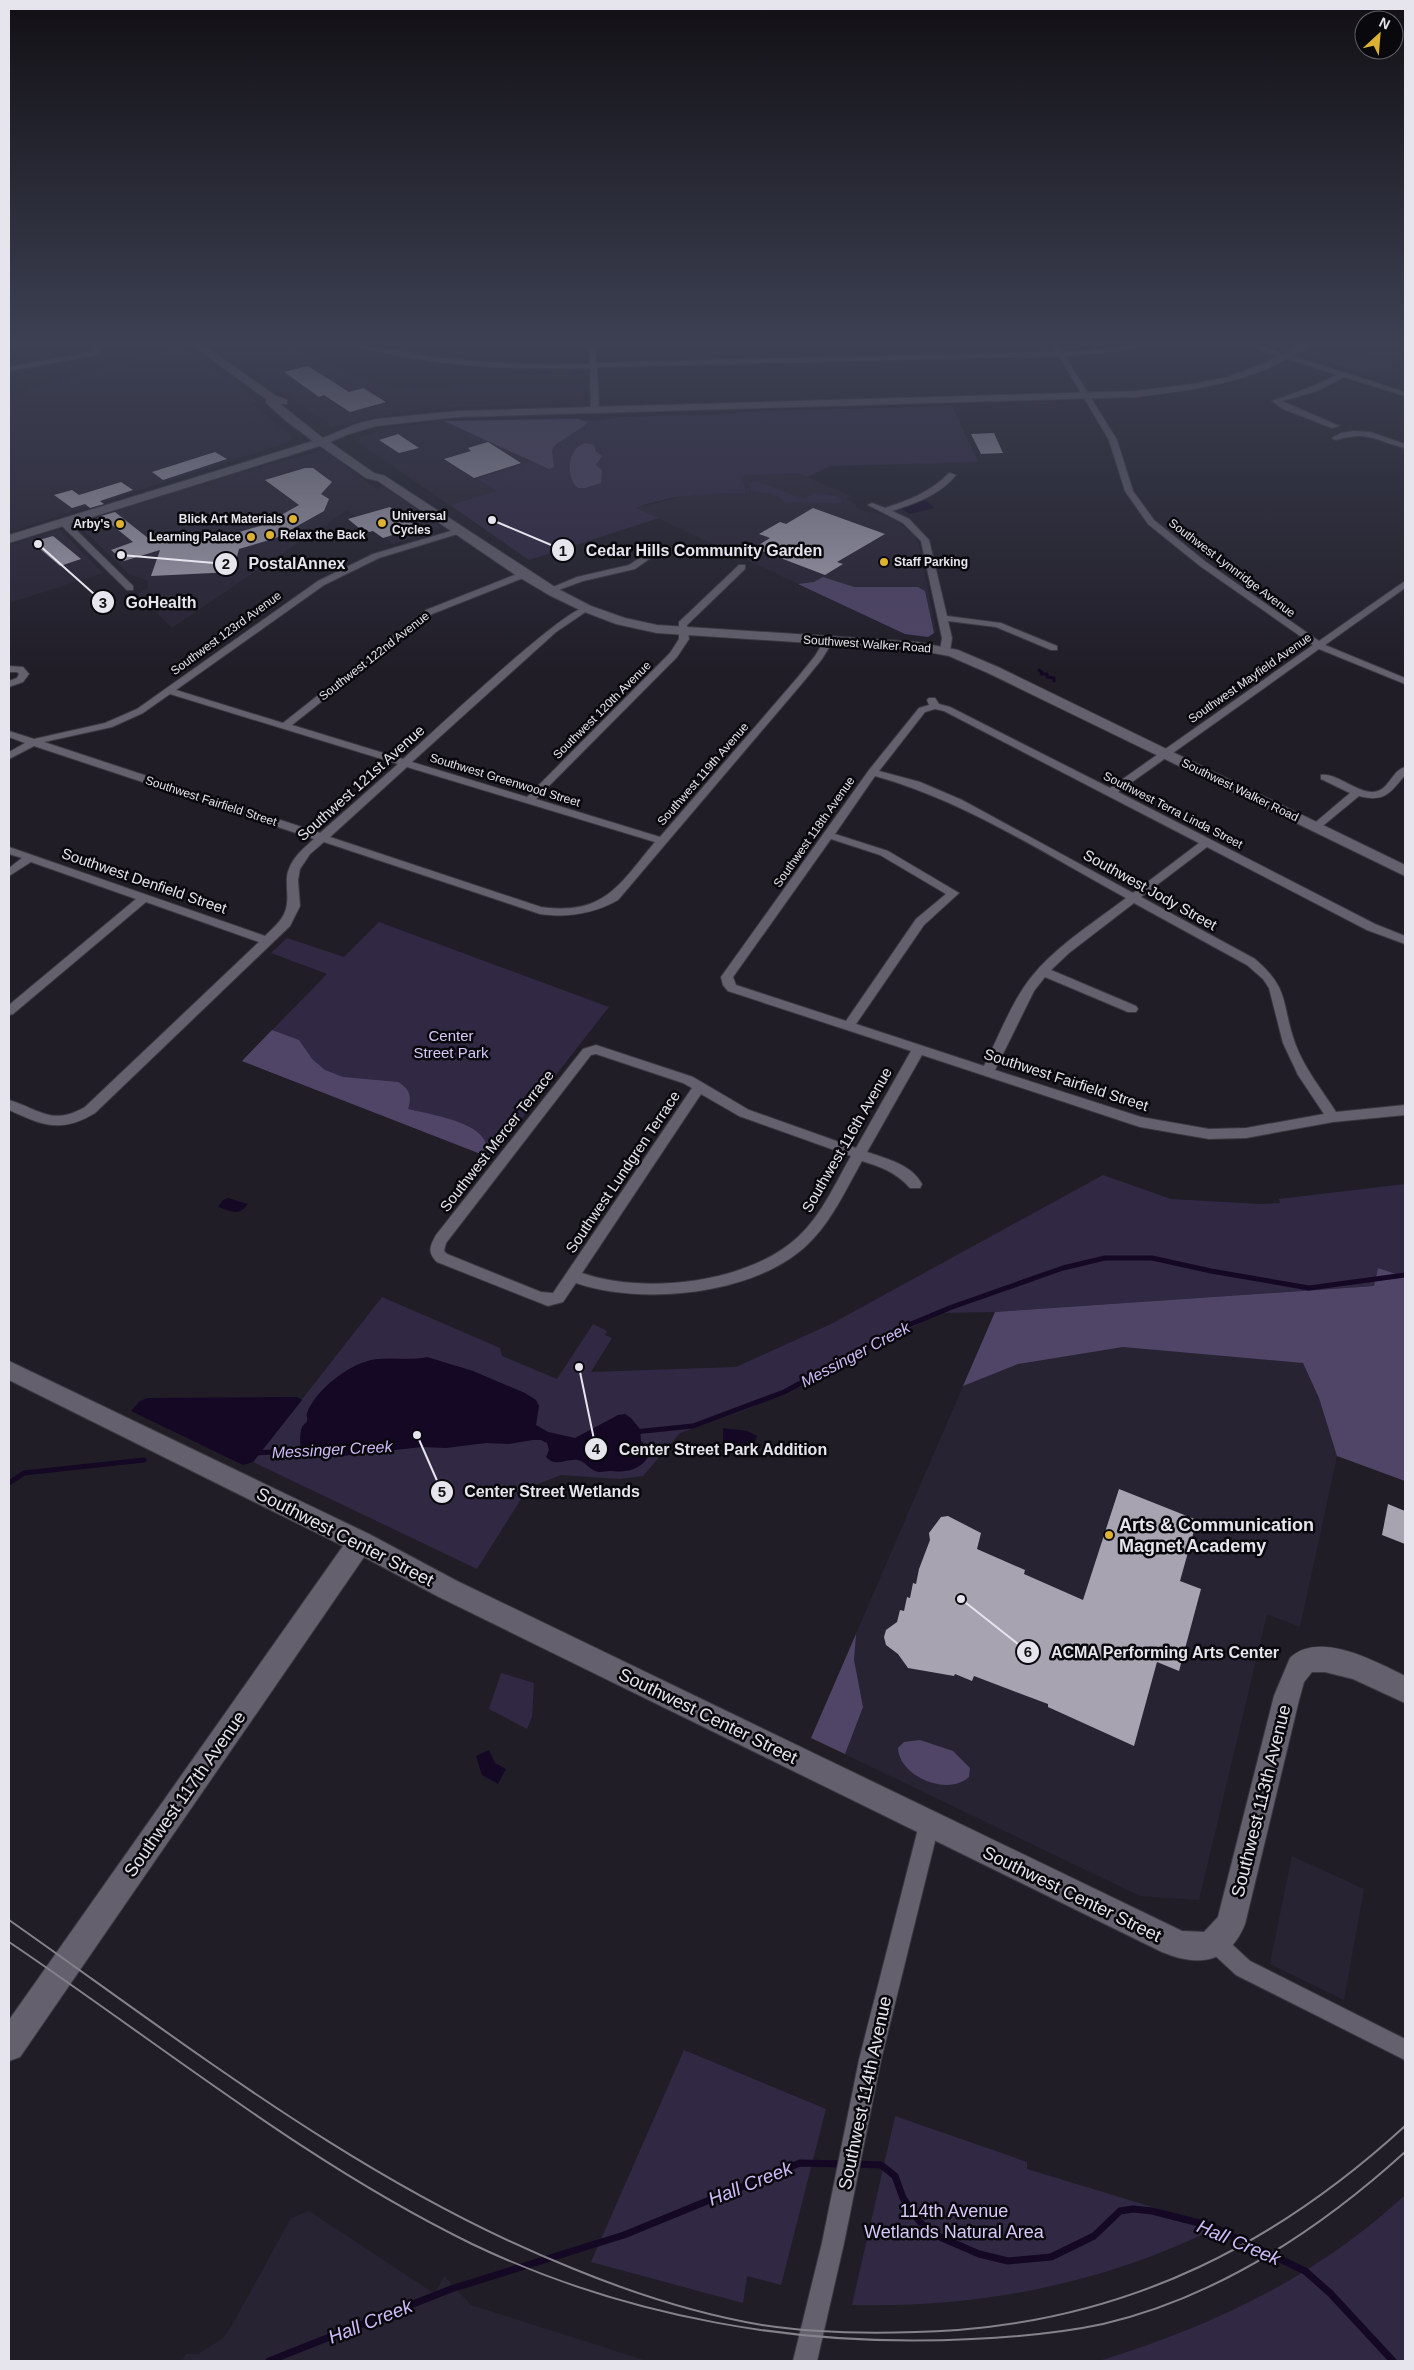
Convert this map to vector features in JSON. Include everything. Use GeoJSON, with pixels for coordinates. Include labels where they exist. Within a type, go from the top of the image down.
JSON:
{"type":"FeatureCollection","features":[{"type":"Feature","properties":{"kind":"main road"},"geometry":{"type":"LineString","coordinates":[[9,539],[290,452]]}},
{"type":"Feature","properties":{"kind":"main road","name":"Southwest Walker Road"},"geometry":{"type":"LineString","coordinates":[[341,452],[370,476],[380,478],[525,574],[584,609],[630,625],[682,632],[904,645],[946,651],[993,670],[1405,871]]}},
{"type":"Feature","properties":{"kind":"main road","name":"Southwest Center Street"},"geometry":{"type":"LineString","coordinates":[[9,1370],[360,1542],[448,1589],[1172,1942],[1190,1948],[1216,1943]]}},
{"type":"Feature","properties":{"kind":"main road","name":"Southwest 117th Avenue"},"geometry":{"type":"LineString","coordinates":[[9,2046],[360,1542]]}},
{"type":"Feature","properties":{"kind":"main road","name":"Southwest 113th Avenue"},"geometry":{"type":"LineString","coordinates":[[1216,1943],[1231,1924],[1286,1700],[1298,1669],[1317,1658],[1332,1660],[1405,1690]]}},
{"type":"Feature","properties":{"kind":"street","name":"Southwest Lynnridge Avenue"},"geometry":{"type":"LineString","coordinates":[[1117,452],[1129,491],[1151,522],[1203,564],[1319,646],[1405,681]]}},
{"type":"Feature","properties":{"kind":"street"},"geometry":{"type":"LineString","coordinates":[[887,510],[930,494],[943,486],[952,475]]}},
{"type":"Feature","properties":{"kind":"street"},"geometry":{"type":"LineString","coordinates":[[872,505],[887,510],[906,521],[925,540],[943,618],[947,641],[946,651]]}},
{"type":"Feature","properties":{"kind":"street"},"geometry":{"type":"LineString","coordinates":[[63,522],[130,588]]}},
{"type":"Feature","properties":{"kind":"street","name":"Southwest 123rd Avenue"},"geometry":{"type":"LineString","coordinates":[[33,742],[123,720],[140,712],[308,591],[343,571],[376,556],[461,530]]}},
{"type":"Feature","properties":{"kind":"street"},"geometry":{"type":"LineString","coordinates":[[550,590],[580,579],[627,569],[656,550]]}},
{"type":"Feature","properties":{"kind":"street","name":"Southwest 120th Avenue"},"geometry":{"type":"LineString","coordinates":[[529,801],[674,655],[684,639],[682,624],[742,567]]}},
{"type":"Feature","properties":{"kind":"street","name":"Southwest 122nd Avenue"},"geometry":{"type":"LineString","coordinates":[[285,726],[429,612],[525,574]]}},
{"type":"Feature","properties":{"kind":"street","name":"Southwest Mayfield Avenue"},"geometry":{"type":"LineString","coordinates":[[1110,793],[1405,584]]}},
{"type":"Feature","properties":{"kind":"street","name":"Southwest 121st Avenue"},"geometry":{"type":"LineString","coordinates":[[9,1106],[40,1119],[65,1123],[78,1119],[90,1110],[286,923],[294,906],[292,880],[294,869],[306,852],[553,630],[584,609]]}},
{"type":"Feature","properties":{"kind":"street"},"geometry":{"type":"LineString","coordinates":[[943,618],[998,625],[1054,648]]}},
{"type":"Feature","properties":{"kind":"street","name":"Southwest 119th Avenue"},"geometry":{"type":"LineString","coordinates":[[585,911],[598,907],[614,897],[807,672],[819,657],[828,641]]}},
{"type":"Feature","properties":{"kind":"street"},"geometry":{"type":"LineString","coordinates":[[9,669],[20,669],[24,674],[20,680],[9,684]]}},
{"type":"Feature","properties":{"kind":"street","name":"Southwest Greenwood Street"},"geometry":{"type":"LineString","coordinates":[[169,691],[662,841]]}},
{"type":"Feature","properties":{"kind":"street","name":"Southwest 118th Avenue"},"geometry":{"type":"LineString","coordinates":[[729,985],[727,980],[730,972],[873,772],[922,710],[934,703]]}},
{"type":"Feature","properties":{"kind":"street","name":"Southwest Terra Linda Street"},"geometry":{"type":"LineString","coordinates":[[934,703],[1371,927],[1405,940]]}},
{"type":"Feature","properties":{"kind":"street"},"geometry":{"type":"LineString","coordinates":[[71,754],[76,733]]}},
{"type":"Feature","properties":{"kind":"street","name":"Southwest Fairfield Street"},"geometry":{"type":"LineString","coordinates":[[9,734],[540,910],[569,914],[585,911]]}},
{"type":"Feature","properties":{"kind":"street"},"geometry":{"type":"LineString","coordinates":[[9,756],[33,742]]}},
{"type":"Feature","properties":{"kind":"street"},"geometry":{"type":"LineString","coordinates":[[1326,777],[1358,792],[1377,795],[1386,792],[1395,778],[1405,770]]}},
{"type":"Feature","properties":{"kind":"street","name":"Southwest Jody Street"},"geometry":{"type":"LineString","coordinates":[[873,772],[916,784],[958,802],[1251,962],[1267,976],[1275,988],[1289,1043],[1303,1072],[1333,1117]]}},
{"type":"Feature","properties":{"kind":"street"},"geometry":{"type":"LineString","coordinates":[[1315,827],[1358,792]]}},
{"type":"Feature","properties":{"kind":"street"},"geometry":{"type":"LineString","coordinates":[[828,835],[884,853],[953,893],[920,922],[902,945],[848,1027]]}},
{"type":"Feature","properties":{"kind":"street"},"geometry":{"type":"LineString","coordinates":[[988,1072],[1029,989],[1043,971],[1065,950],[1207,842]]}},
{"type":"Feature","properties":{"kind":"street","name":"Southwest Denfield Street"},"geometry":{"type":"LineString","coordinates":[[9,850],[268,941]]}},
{"type":"Feature","properties":{"kind":"street"},"geometry":{"type":"LineString","coordinates":[[9,873],[29,858]]}},
{"type":"Feature","properties":{"kind":"street"},"geometry":{"type":"LineString","coordinates":[[9,1011],[144,898]]}},
{"type":"Feature","properties":{"kind":"street"},"geometry":{"type":"LineString","coordinates":[[1043,971],[1132,1009]]}},
{"type":"Feature","properties":{"kind":"street","name":"Southwest Fairfield Street"},"geometry":{"type":"LineString","coordinates":[[729,985],[735,990],[1140,1122],[1183,1131],[1209,1134],[1246,1133],[1333,1117],[1405,1110]]}},
{"type":"Feature","properties":{"kind":"street","name":"Southwest Mercer Terrace"},"geometry":{"type":"LineString","coordinates":[[437,1253],[437,1246],[441,1239],[586,1052],[596,1049],[608,1052],[700,1086]]}},
{"type":"Feature","properties":{"kind":"street","name":"Southwest 116th Avenue"},"geometry":{"type":"LineString","coordinates":[[572,1276],[589,1284],[624,1289],[697,1285],[746,1274],[787,1253],[815,1228],[830,1207],[918,1050]]}},
{"type":"Feature","properties":{"kind":"street"},"geometry":{"type":"LineString","coordinates":[[700,1086],[744,1113],[900,1169],[915,1184]]}},
{"type":"Feature","properties":{"kind":"street","name":"Southwest Lundgren Terrace"},"geometry":{"type":"LineString","coordinates":[[437,1253],[442,1258],[548,1300],[558,1298],[700,1086]]}},
{"type":"Feature","properties":{"kind":"street","name":"Southwest 114th Avenue"},"geometry":{"type":"LineString","coordinates":[[805,2361],[841,2203],[870,2060],[929,1825]]}},
{"type":"Feature","properties":{"kind":"street"},"geometry":{"type":"LineString","coordinates":[[1216,1943],[1243,1968],[1405,2050]]}},
{"type":"Feature","properties":{"kind":"shaded area"},"geometry":{"type":"Polygon","coordinates":[[[9,452],[259,452],[13,531],[9,530],[9,452]]]}},
{"type":"Feature","properties":{"kind":"shaded area"},"geometry":{"type":"Polygon","coordinates":[[[317,452],[327,452],[377,489],[383,485],[441,528],[393,544],[347,510],[172,628],[137,594],[148,588],[148,581],[129,574],[77,524],[218,478],[317,452]]]}},
{"type":"Feature","properties":{"kind":"shaded area"},"geometry":{"type":"Polygon","coordinates":[[[372,452],[516,452],[538,462],[477,479],[496,491],[449,505],[372,452]]]}},
{"type":"Feature","properties":{"kind":"shaded area"},"geometry":{"type":"Polygon","coordinates":[[[511,452],[552,452],[554,467],[549,469],[511,452]]]}},
{"type":"Feature","properties":{"kind":"shaded area"},"geometry":{"type":"Polygon","coordinates":[[[574,452],[596,452],[602,456],[596,465],[602,470],[601,483],[578,488],[571,478],[571,457],[574,452]]]}},
{"type":"Feature","properties":{"kind":"shaded area"},"geometry":{"type":"Polygon","coordinates":[[[797,473],[851,496],[846,499],[855,503],[856,507],[860,510],[886,516],[902,525],[914,535],[919,544],[936,630],[935,633],[928,636],[905,634],[636,508],[690,495],[746,493],[742,477],[744,476],[797,473]]]}},
{"type":"Feature","properties":{"kind":"shaded area"},"geometry":{"type":"Polygon","coordinates":[[[59,529],[103,573],[9,603],[9,545],[59,529]]]}},
{"type":"Feature","properties":{"kind":"shaded area"},"geometry":{"type":"Polygon","coordinates":[[[823,577],[854,587],[918,587],[925,591],[934,633],[928,637],[905,634],[798,584],[814,582],[823,577]]]}},
{"type":"Feature","properties":{"kind":"shaded area"},"geometry":{"type":"Polygon","coordinates":[[[272,1030],[299,1040],[312,1059],[325,1070],[343,1077],[398,1082],[405,1087],[409,1094],[408,1109],[452,1120],[474,1130],[482,1136],[486,1144],[486,1156],[242,1061],[272,1030]]]}},
{"type":"Feature","properties":{"kind":"shaded area"},"geometry":{"type":"Polygon","coordinates":[[[1378,1268],[1405,1277],[1405,1481],[1337,1456],[1319,1398],[1303,1363],[1123,1347],[1018,1364],[963,1386],[995,1312],[1374,1286],[1378,1268]]]}},
{"type":"Feature","properties":{"kind":"shaded area","name":"Arts & Communication Magnet Academy"},"geometry":{"type":"Polygon","coordinates":[[[1374,1286],[1300,1627],[1267,1614],[1199,1900],[1140,1896],[811,1738],[995,1312],[1374,1286]]]}},
{"type":"Feature","properties":{"kind":"shaded area"},"geometry":{"type":"Polygon","coordinates":[[[856,1634],[854,1660],[863,1707],[845,1754],[811,1738],[856,1634]]]}},
{"type":"Feature","properties":{"kind":"shaded area"},"geometry":{"type":"Polygon","coordinates":[[[920,1740],[953,1751],[970,1768],[969,1777],[960,1783],[949,1785],[937,1784],[915,1775],[900,1758],[898,1748],[904,1742],[920,1740]]]}},
{"type":"Feature","properties":{"kind":"shaded area"},"geometry":{"type":"Polygon","coordinates":[[[1292,1856],[1364,1889],[1344,2000],[1270,1964],[1292,1856]]]}},
{"type":"Feature","properties":{"kind":"shaded area"},"geometry":{"type":"Polygon","coordinates":[[[309,2211],[435,2294],[444,2276],[471,2305],[647,2361],[182,2361],[186,2354],[198,2354],[222,2339],[231,2327],[291,2218],[309,2211]]]}},
{"type":"Feature","properties":{"kind":"green space"},"geometry":{"type":"Polygon","coordinates":[[[514,452],[973,452],[978,462],[831,466],[807,477],[797,473],[744,476],[742,477],[746,493],[676,497],[649,503],[636,508],[659,518],[529,560],[450,505],[496,491],[477,479],[533,461],[514,452]]]}},
{"type":"Feature","properties":{"kind":"green space"},"geometry":{"type":"Polygon","coordinates":[[[749,482],[758,482],[804,499],[814,493],[840,497],[842,503],[785,502],[774,494],[751,491],[749,482]]]}},
{"type":"Feature","properties":{"kind":"green space","name":"Center Street Park"},"geometry":{"type":"Polygon","coordinates":[[[379,922],[609,1007],[491,1158],[242,1061],[327,974],[271,953],[287,938],[344,957],[379,922]]]}},
{"type":"Feature","properties":{"kind":"green space"},"geometry":{"type":"Polygon","coordinates":[[[1103,1175],[1171,1199],[1260,1204],[1280,1203],[1279,1199],[1405,1184],[1405,1277],[1378,1268],[1374,1286],[995,1312],[940,1313],[750,1408],[680,1433],[643,1476],[619,1479],[561,1475],[528,1488],[477,1569],[253,1462],[382,1297],[500,1348],[502,1356],[557,1379],[593,1324],[607,1331],[605,1335],[612,1338],[591,1372],[736,1367],[831,1324],[1103,1175]]]}},
{"type":"Feature","properties":{"kind":"green space"},"geometry":{"type":"Polygon","coordinates":[[[501,1673],[534,1683],[532,1717],[527,1729],[489,1709],[501,1673]]]}},
{"type":"Feature","properties":{"kind":"green space"},"geometry":{"type":"Polygon","coordinates":[[[684,2050],[826,2109],[781,2285],[747,2276],[743,2303],[591,2262],[684,2050]]]}},
{"type":"Feature","properties":{"kind":"green space","name":"114th Avenue Wetlands Natural Area"},"geometry":{"type":"Polygon","coordinates":[[[895,2116],[1027,2162],[1027,2169],[1218,2227],[1175,2247],[1131,2264],[1086,2278],[1040,2288],[994,2297],[947,2302],[900,2305],[852,2305],[895,2116]]]}},
{"type":"Feature","properties":{"kind":"green space"},"geometry":{"type":"Polygon","coordinates":[[[1405,2195],[1405,2361],[1099,2361],[1182,2332],[1262,2296],[1336,2250],[1372,2224],[1405,2195]]]}},
{"type":"Feature","properties":{"kind":"water"},"geometry":{"type":"Polygon","coordinates":[[[924,499],[935,508],[910,514],[900,508],[924,499]]]}},
{"type":"Feature","properties":{"kind":"water"},"geometry":{"type":"Polygon","coordinates":[[[228,1198],[248,1204],[238,1212],[218,1207],[223,1200],[228,1198]]]}},
{"type":"Feature","properties":{"kind":"water"},"geometry":{"type":"Polygon","coordinates":[[[427,1357],[473,1371],[525,1393],[536,1400],[539,1406],[536,1425],[548,1432],[575,1438],[618,1415],[625,1414],[640,1429],[641,1441],[651,1450],[645,1462],[640,1466],[623,1471],[599,1472],[578,1460],[554,1462],[550,1460],[546,1457],[549,1450],[547,1443],[541,1440],[509,1444],[486,1443],[446,1448],[422,1447],[342,1456],[303,1457],[300,1434],[302,1427],[307,1421],[307,1413],[312,1404],[326,1386],[346,1371],[367,1361],[427,1357]]]}},
{"type":"Feature","properties":{"kind":"water"},"geometry":{"type":"Polygon","coordinates":[[[297,1397],[302,1400],[253,1462],[243,1465],[131,1411],[140,1401],[148,1398],[297,1397]]]}},
{"type":"Feature","properties":{"kind":"water"},"geometry":{"type":"Polygon","coordinates":[[[723,1428],[747,1431],[757,1436],[753,1448],[743,1444],[723,1442],[723,1428]]]}},
{"type":"Feature","properties":{"kind":"water"},"geometry":{"type":"Polygon","coordinates":[[[489,1750],[495,1763],[506,1769],[498,1784],[482,1775],[476,1756],[489,1750]]]}},
{"type":"Feature","properties":{"kind":"building"},"geometry":{"type":"Polygon","coordinates":[[[215,452],[227,459],[163,480],[152,472],[215,452]]]}},
{"type":"Feature","properties":{"kind":"building"},"geometry":{"type":"Polygon","coordinates":[[[469,452],[503,452],[521,463],[474,478],[444,459],[469,452]]]}},
{"type":"Feature","properties":{"kind":"building"},"geometry":{"type":"Polygon","coordinates":[[[980,452],[1003,453],[981,454],[980,452]]]}},
{"type":"Feature","properties":{"kind":"building"},"geometry":{"type":"Polygon","coordinates":[[[305,468],[313,468],[332,482],[321,494],[329,499],[324,511],[276,538],[239,549],[233,572],[151,576],[160,550],[124,561],[111,550],[133,542],[101,516],[115,512],[148,538],[236,533],[263,525],[299,505],[265,480],[305,468]]]}},
{"type":"Feature","properties":{"kind":"building"},"geometry":{"type":"Polygon","coordinates":[[[121,482],[133,490],[100,501],[104,504],[90,508],[85,504],[72,508],[54,495],[72,490],[79,495],[121,482]]]}},
{"type":"Feature","properties":{"kind":"building","name":"Universal Cycles"},"geometry":{"type":"Polygon","coordinates":[[[390,507],[417,527],[383,538],[373,531],[369,532],[362,527],[359,528],[348,519],[390,507]]]}},
{"type":"Feature","properties":{"kind":"building"},"geometry":{"type":"Polygon","coordinates":[[[813,508],[885,534],[837,562],[843,564],[825,575],[754,548],[770,538],[759,534],[780,522],[786,524],[813,508]]]}},
{"type":"Feature","properties":{"kind":"building"},"geometry":{"type":"Polygon","coordinates":[[[53,536],[81,559],[60,566],[32,542],[53,536]]]}},
{"type":"Feature","properties":{"kind":"building","name":"Arts & Communication Magnet Academy"},"geometry":{"type":"Polygon","coordinates":[[[1119,1489],[1197,1520],[1180,1581],[1201,1589],[1179,1671],[1157,1662],[1134,1746],[1048,1707],[1048,1704],[974,1676],[972,1681],[955,1674],[954,1676],[908,1668],[898,1654],[886,1645],[884,1637],[886,1630],[897,1622],[900,1610],[904,1611],[907,1597],[910,1598],[913,1583],[916,1584],[919,1569],[930,1540],[929,1533],[941,1517],[948,1516],[981,1533],[977,1549],[1025,1570],[1024,1574],[1083,1600],[1119,1489]]]}},
{"type":"Feature","properties":{"kind":"building"},"geometry":{"type":"Polygon","coordinates":[[[1388,1504],[1405,1511],[1405,1544],[1382,1535],[1388,1504]]]}},
{"type":"Feature","properties":{"kind":"waterway"},"geometry":{"type":"LineString","coordinates":[[1039,670],[1042,672],[1041,674],[1047,674],[1047,677],[1054,678],[1054,681]]}},
{"type":"Feature","properties":{"kind":"waterway","name":"Messinger Creek"},"geometry":{"type":"LineString","coordinates":[[634,1432],[693,1426],[784,1392],[808,1379],[823,1375],[899,1329],[952,1307],[1063,1268],[1105,1258],[1152,1258],[1211,1271],[1309,1288],[1405,1275]]}},
{"type":"Feature","properties":{"kind":"waterway","name":"Messinger Creek"},"geometry":{"type":"LineString","coordinates":[[255,1453],[305,1450]]}},
{"type":"Feature","properties":{"kind":"waterway","name":"Messinger Creek"},"geometry":{"type":"LineString","coordinates":[[9,1483],[24,1473],[144,1460]]}},
{"type":"Feature","properties":{"kind":"waterway","name":"Hall Creek"},"geometry":{"type":"LineString","coordinates":[[269,2361],[451,2289],[624,2235],[800,2163],[844,2164]]}},
{"type":"Feature","properties":{"kind":"waterway","name":"Hall Creek"},"geometry":{"type":"LineString","coordinates":[[854,2164],[881,2165],[895,2176],[903,2198],[920,2222],[933,2234],[979,2254],[1008,2261],[1051,2257],[1094,2236],[1120,2211],[1133,2209],[1152,2211],[1211,2226],[1305,2271],[1330,2293],[1393,2361]]}},
{"type":"Feature","properties":{"kind":"tram line"},"geometry":{"type":"LineString","coordinates":[[9,1920],[213,2065],[352,2156],[424,2198],[498,2236],[597,2278],[643,2295],[690,2309],[762,2325],[835,2332],[884,2333],[958,2330],[1022,2322],[1084,2309],[1143,2290],[1199,2267],[1253,2239],[1305,2206],[1356,2168],[1405,2126]]}},
{"type":"Feature","properties":{"kind":"tram line"},"geometry":{"type":"LineString","coordinates":[[9,1942],[293,2140],[411,2212],[472,2244],[531,2270],[591,2291],[653,2309],[716,2323],[780,2332],[908,2341],[1038,2334],[1103,2324],[1187,2297],[1265,2257],[1302,2234],[1338,2208],[1405,2152]]}},
{"type":"Feature","properties":{"kind":"place","name":"Blick Art Materials"},"geometry":{"type":"Point","coordinates":[293,519]}},
{"type":"Feature","properties":{"kind":"place","name":"Cedar Hills Community Garden"},"geometry":{"type":"Point","coordinates":[492,520]}},
{"type":"Feature","properties":{"kind":"place","name":"Universal Cycles"},"geometry":{"type":"Point","coordinates":[382,523]}},
{"type":"Feature","properties":{"kind":"place","name":"Arby's"},"geometry":{"type":"Point","coordinates":[120,524]}},
{"type":"Feature","properties":{"kind":"place","name":"Relax the Back"},"geometry":{"type":"Point","coordinates":[270,535]}},
{"type":"Feature","properties":{"kind":"place","name":"Learning Palace"},"geometry":{"type":"Point","coordinates":[251,537]}},
{"type":"Feature","properties":{"kind":"place","name":"GoHealth"},"geometry":{"type":"Point","coordinates":[38,544]}},
{"type":"Feature","properties":{"kind":"place","name":"PostalAnnex"},"geometry":{"type":"Point","coordinates":[121,555]}},
{"type":"Feature","properties":{"kind":"place","name":"Staff Parking"},"geometry":{"type":"Point","coordinates":[884,562]}},
{"type":"Feature","properties":{"kind":"place","name":"Center Street Park Addition"},"geometry":{"type":"Point","coordinates":[579,1367]}},
{"type":"Feature","properties":{"kind":"place","name":"Center Street Wetlands"},"geometry":{"type":"Point","coordinates":[417,1435]}},
{"type":"Feature","properties":{"kind":"place","name":"Arts & Communication Magnet Academy"},"geometry":{"type":"Point","coordinates":[1109,1535]}},
{"type":"Feature","properties":{"kind":"place","name":"ACMA Performing Arts Center"},"geometry":{"type":"Point","coordinates":[961,1599]}}]}
